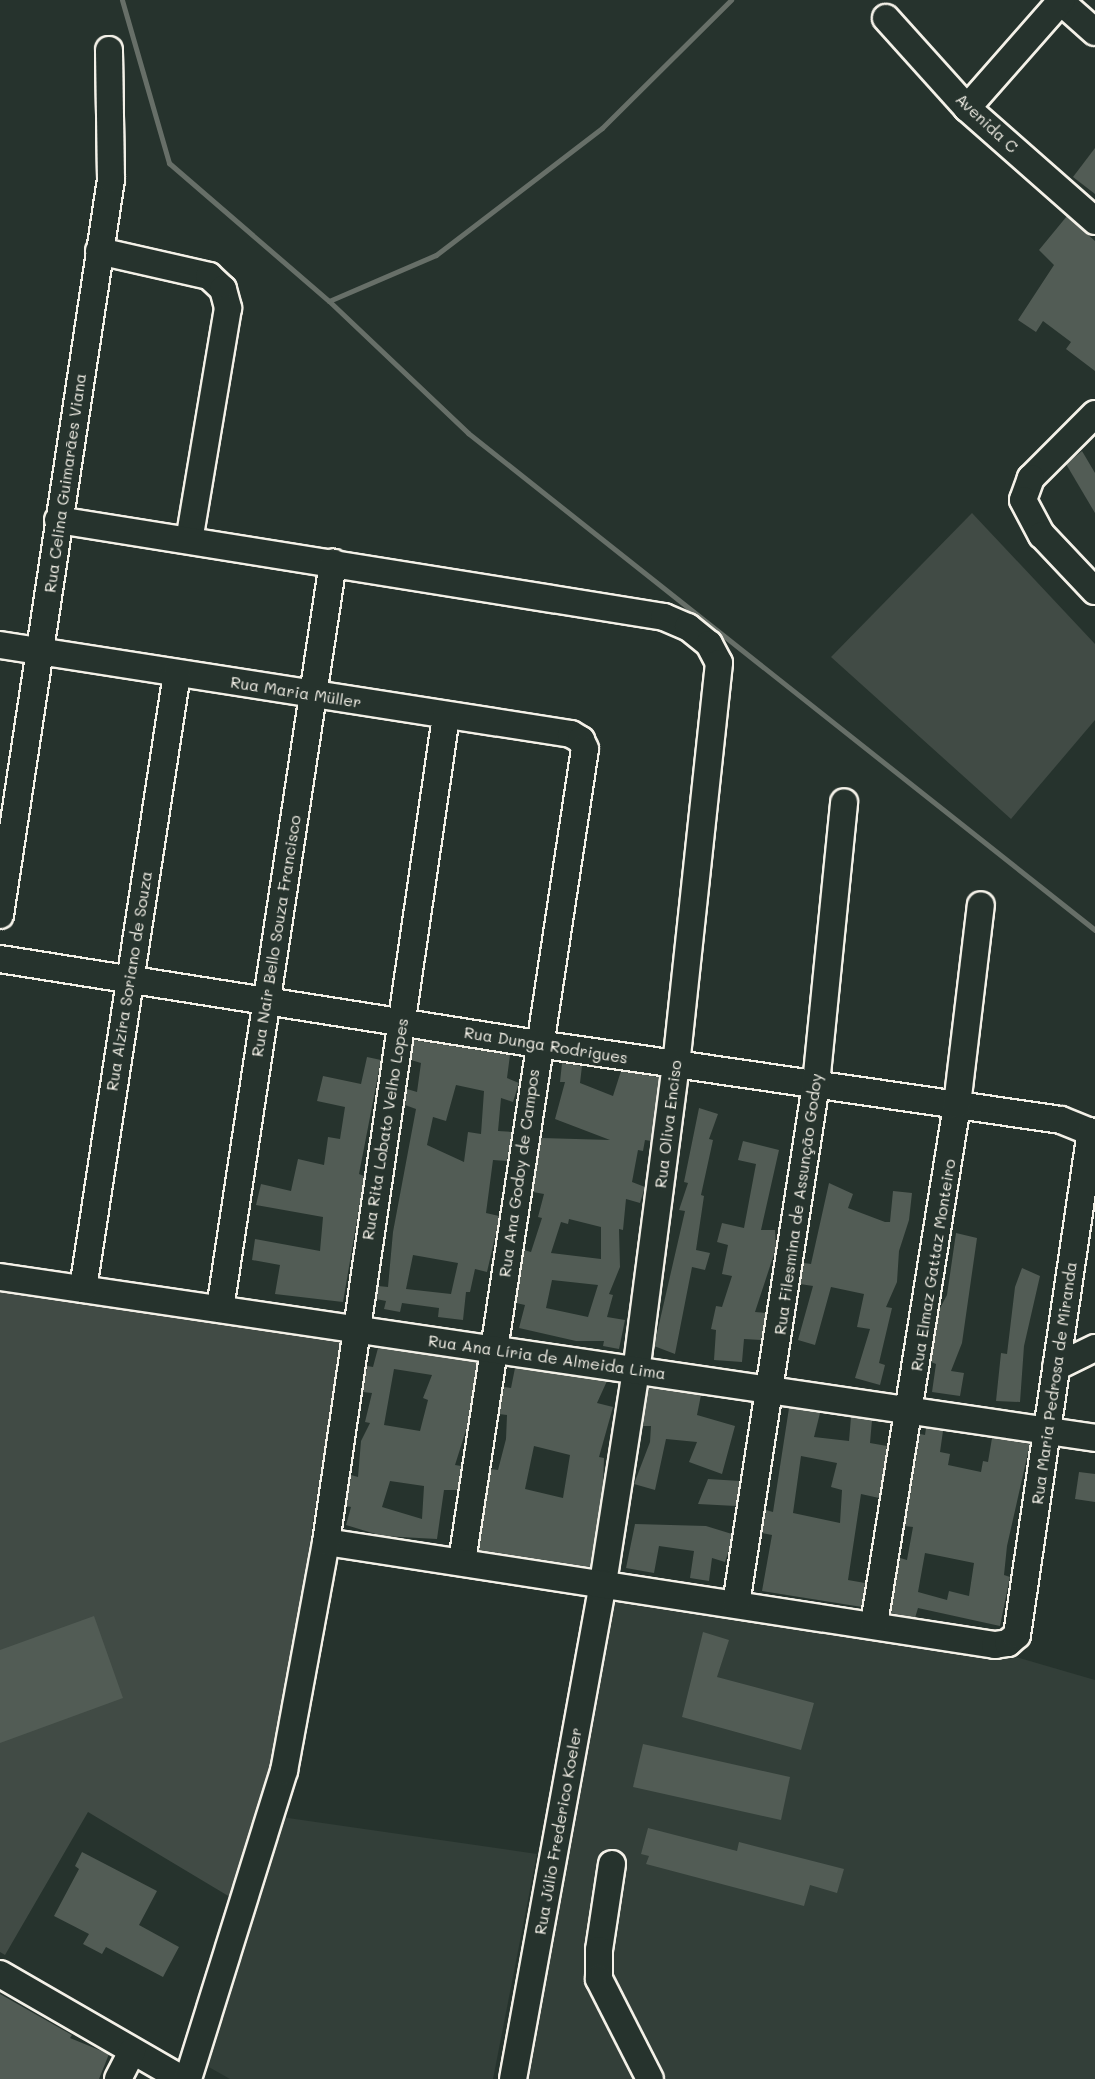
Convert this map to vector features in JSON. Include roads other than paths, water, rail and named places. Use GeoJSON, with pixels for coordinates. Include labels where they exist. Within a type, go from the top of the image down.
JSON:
{"type":"FeatureCollection","features":[{"type":"Feature","properties":{"kind":"street"},"geometry":{"type":"LineString","coordinates":[[967,108],[1060,0],[1095,32]]}},
{"type":"Feature","properties":{"kind":"street","name":"Avenida C"},"geometry":{"type":"LineString","coordinates":[[886,18],[967,108],[1095,221]]}},
{"type":"Feature","properties":{"kind":"street","name":"Rua Celina Guimarães Viana"},"geometry":{"type":"LineString","coordinates":[[0,915],[113,160],[109,50]]}},
{"type":"Feature","properties":{"kind":"street"},"geometry":{"type":"LineString","coordinates":[[99,251],[209,276],[224,289],[228,308],[189,540]]}},
{"type":"Feature","properties":{"kind":"street"},"geometry":{"type":"LineString","coordinates":[[1095,414],[1031,478],[1024,491],[1027,512],[1042,535],[1095,591]]}},
{"type":"Feature","properties":{"kind":"street"},"geometry":{"type":"LineString","coordinates":[[58,520],[333,564]]}},
{"type":"Feature","properties":{"kind":"street","name":"Rua Oliva Enciso"},"geometry":{"type":"LineString","coordinates":[[333,564],[664,617],[688,627],[709,644],[719,663],[676,1064],[636,1370],[603,1584]]}},
{"type":"Feature","properties":{"kind":"street","name":"Rua Nair Bello Souza Francisco"},"geometry":{"type":"LineString","coordinates":[[220,1309],[333,564]]}},
{"type":"Feature","properties":{"kind":"street","name":"Rua Maria Müller"},"geometry":{"type":"LineString","coordinates":[[0,645],[571,734],[581,740],[585,749]]}},
{"type":"Feature","properties":{"kind":"street","name":"Rua Alzira Soriano de Souza"},"geometry":{"type":"LineString","coordinates":[[83,1289],[177,673]]}},
{"type":"Feature","properties":{"kind":"street","name":"Rua Rita Lobato Velho Lopes"},"geometry":{"type":"LineString","coordinates":[[188,2079],[284,1771],[326,1542],[354,1329],[447,716]]}},
{"type":"Feature","properties":{"kind":"street","name":"Rua Ana Godoy de Campos"},"geometry":{"type":"LineString","coordinates":[[462,1562],[538,1044],[585,749]]}},
{"type":"Feature","properties":{"kind":"street","name":"Rua Filesmina de Assunção Godoy"},"geometry":{"type":"LineString","coordinates":[[736,1604],[771,1390],[816,1084],[844,802]]}},
{"type":"Feature","properties":{"kind":"street","name":"Rua Elmaz Gattaz Monteiro"},"geometry":{"type":"LineString","coordinates":[[874,1624],[910,1411],[957,1105],[981,905]]}},
{"type":"Feature","properties":{"kind":"street","name":"Rua Dunga Rodrigues"},"geometry":{"type":"LineString","coordinates":[[0,958],[538,1044],[1061,1120],[1093,1133]]}},
{"type":"Feature","properties":{"kind":"street","name":"Rua Maria Pedrosa de Miranda"},"geometry":{"type":"LineString","coordinates":[[874,1624],[995,1645],[1008,1643],[1017,1635],[1093,1133]]}},
{"type":"Feature","properties":{"kind":"street","name":"Rua Ana Líria de Almeida Lima"},"geometry":{"type":"LineString","coordinates":[[0,1276],[1095,1438]]}},
{"type":"Feature","properties":{"kind":"street"},"geometry":{"type":"LineString","coordinates":[[1056,1367],[1095,1348]]}},
{"type":"Feature","properties":{"kind":"street"},"geometry":{"type":"LineString","coordinates":[[326,1542],[874,1624]]}},
{"type":"Feature","properties":{"kind":"street","name":"Rua Júlio Frederico Koeler"},"geometry":{"type":"LineString","coordinates":[[513,2079],[603,1584]]}},
{"type":"Feature","properties":{"kind":"street"},"geometry":{"type":"LineString","coordinates":[[612,1864],[599,1950],[599,1979],[650,2079]]}},
{"type":"Feature","properties":{"kind":"street"},"geometry":{"type":"LineString","coordinates":[[0,1974],[182,2079]]}},
{"type":"Feature","properties":{"kind":"street"},"geometry":{"type":"LineString","coordinates":[[118,2079],[132,2051]]}},
{"type":"Feature","properties":{"kind":"waterway"},"geometry":{"type":"LineString","coordinates":[[122,0],[169,163],[329,301],[468,433],[1095,930]]}},
{"type":"Feature","properties":{"kind":"waterway"},"geometry":{"type":"LineString","coordinates":[[329,301],[436,255],[602,128],[731,0]]}}]}
